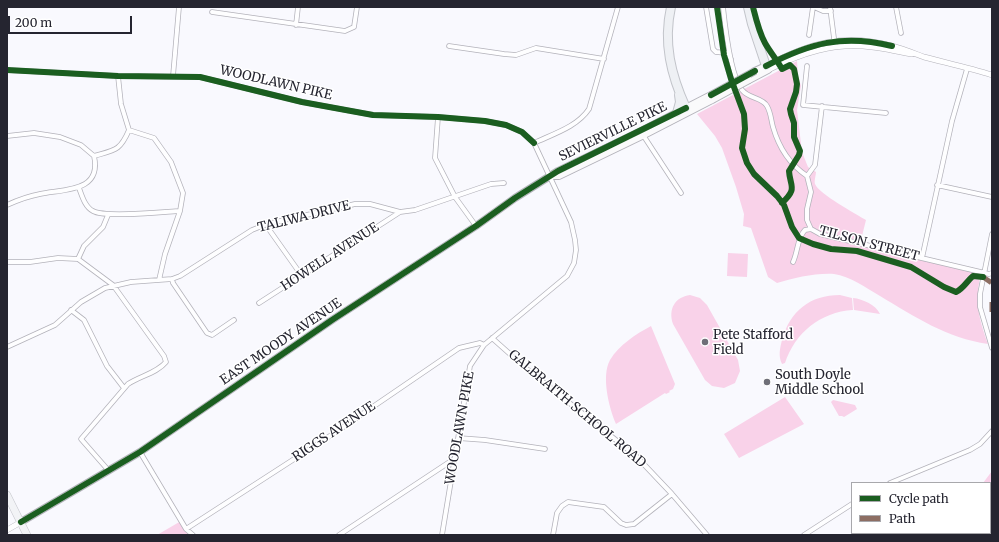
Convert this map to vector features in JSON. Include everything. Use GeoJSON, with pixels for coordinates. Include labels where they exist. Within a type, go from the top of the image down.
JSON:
{"type":"FeatureCollection","features":[{"type":"Feature","properties":{"kind":"highway"},"geometry":{"type":"LineString","coordinates":[[666,7],[665,26],[670,65],[687,110]]}},
{"type":"Feature","properties":{"kind":"highway"},"geometry":{"type":"LineString","coordinates":[[667,38],[671,7]]}},
{"type":"Feature","properties":{"kind":"highway"},"geometry":{"type":"LineString","coordinates":[[748,7],[752,24],[767,68]]}},
{"type":"Feature","properties":{"kind":"highway"},"geometry":{"type":"LineString","coordinates":[[676,113],[680,99],[678,89]]}},
{"type":"Feature","properties":{"kind":"highway"},"geometry":{"type":"LineString","coordinates":[[7,495],[27,535]]}},
{"type":"Feature","properties":{"kind":"main road","name":"SEVIERVILLE PIKE"},"geometry":{"type":"LineString","coordinates":[[712,97],[756,71],[767,68]]}},
{"type":"Feature","properties":{"kind":"main road","name":"SEVIERVILLE PIKE"},"geometry":{"type":"LineString","coordinates":[[550,176],[642,133],[749,80],[767,68]]}},
{"type":"Feature","properties":{"kind":"main road","name":"SEVIERVILLE PIKE"},"geometry":{"type":"LineString","coordinates":[[642,133],[676,113],[687,110]]}},
{"type":"Feature","properties":{"kind":"main road","name":"EAST MOODY AVENUE"},"geometry":{"type":"LineString","coordinates":[[21,522],[109,472],[140,452],[332,320],[550,176]]}},
{"type":"Feature","properties":{"kind":"street"},"geometry":{"type":"LineString","coordinates":[[173,76],[179,7]]}},
{"type":"Feature","properties":{"kind":"street"},"geometry":{"type":"LineString","coordinates":[[296,24],[298,7]]}},
{"type":"Feature","properties":{"kind":"street"},"geometry":{"type":"LineString","coordinates":[[212,12],[345,31],[354,27],[357,7]]}},
{"type":"Feature","properties":{"kind":"street"},"geometry":{"type":"LineString","coordinates":[[534,143],[576,123],[585,115],[592,103],[618,7]]}},
{"type":"Feature","properties":{"kind":"street"},"geometry":{"type":"LineString","coordinates":[[706,7],[713,49],[716,52],[724,52],[728,54],[731,59]]}},
{"type":"Feature","properties":{"kind":"street"},"geometry":{"type":"LineString","coordinates":[[723,7],[731,59],[736,78],[741,89],[746,95],[761,100],[767,106],[777,140],[783,152],[793,164],[807,176],[815,165],[822,106]]}},
{"type":"Feature","properties":{"kind":"street"},"geometry":{"type":"LineString","coordinates":[[809,35],[814,7],[823,11],[831,9],[835,44]]}},
{"type":"Feature","properties":{"kind":"street"},"geometry":{"type":"LineString","coordinates":[[896,7],[900,33]]}},
{"type":"Feature","properties":{"kind":"street","name":"SEVIERVILLE PIKE"},"geometry":{"type":"LineString","coordinates":[[767,68],[798,50],[811,45],[873,42],[905,49],[920,56]]}},
{"type":"Feature","properties":{"kind":"street"},"geometry":{"type":"LineString","coordinates":[[724,52],[729,44]]}},
{"type":"Feature","properties":{"kind":"street","name":"SEVIERVILLE PIKE"},"geometry":{"type":"LineString","coordinates":[[835,44],[892,50],[992,75]]}},
{"type":"Feature","properties":{"kind":"street"},"geometry":{"type":"LineString","coordinates":[[449,46],[516,55],[536,48],[604,59]]}},
{"type":"Feature","properties":{"kind":"street"},"geometry":{"type":"LineString","coordinates":[[807,66],[803,104],[886,113]]}},
{"type":"Feature","properties":{"kind":"street"},"geometry":{"type":"LineString","coordinates":[[922,258],[952,121],[967,69]]}},
{"type":"Feature","properties":{"kind":"street","name":"WOODLAWN PIKE"},"geometry":{"type":"LineString","coordinates":[[7,70],[118,76],[200,77],[302,102],[373,115],[438,116],[485,121],[506,125],[522,132],[534,143],[571,222],[576,250],[574,263],[567,276],[484,345],[470,366],[442,535]]}},
{"type":"Feature","properties":{"kind":"street"},"geometry":{"type":"LineString","coordinates":[[94,156],[115,150],[124,142],[129,130],[121,104],[118,76]]}},
{"type":"Feature","properties":{"kind":"street"},"geometry":{"type":"LineString","coordinates":[[438,116],[435,158],[455,197],[476,226]]}},
{"type":"Feature","properties":{"kind":"street"},"geometry":{"type":"LineString","coordinates":[[129,130],[154,138],[171,162],[183,193],[180,211],[165,254],[158,280]]}},
{"type":"Feature","properties":{"kind":"street"},"geometry":{"type":"LineString","coordinates":[[7,136],[34,133],[60,138],[81,145],[94,156],[96,164],[94,175],[88,182],[79,188],[38,194],[7,205]]}},
{"type":"Feature","properties":{"kind":"street"},"geometry":{"type":"LineString","coordinates":[[642,133],[681,193]]}},
{"type":"Feature","properties":{"kind":"street","name":"TILSON STREET"},"geometry":{"type":"LineString","coordinates":[[807,176],[811,192],[807,209],[807,220],[811,229],[820,234],[991,273]]}},
{"type":"Feature","properties":{"kind":"street","name":"TALIWA DRIVE"},"geometry":{"type":"LineString","coordinates":[[7,348],[55,324],[90,295],[113,285],[172,279],[187,273],[252,230],[267,224],[355,204],[370,204],[400,212],[415,210],[491,184],[504,182]]}},
{"type":"Feature","properties":{"kind":"street"},"geometry":{"type":"LineString","coordinates":[[937,185],[992,197]]}},
{"type":"Feature","properties":{"kind":"street"},"geometry":{"type":"LineString","coordinates":[[79,188],[83,200],[93,211],[108,215],[180,211]]}},
{"type":"Feature","properties":{"kind":"street","name":"HOWELL AVENUE"},"geometry":{"type":"LineString","coordinates":[[259,303],[400,212]]}},
{"type":"Feature","properties":{"kind":"street"},"geometry":{"type":"LineString","coordinates":[[78,259],[84,246],[103,227],[108,215]]}},
{"type":"Feature","properties":{"kind":"street"},"geometry":{"type":"LineString","coordinates":[[267,224],[268,228],[302,276]]}},
{"type":"Feature","properties":{"kind":"street"},"geometry":{"type":"LineString","coordinates":[[793,262],[796,256],[801,234],[805,230],[811,229]]}},
{"type":"Feature","properties":{"kind":"street"},"geometry":{"type":"LineString","coordinates":[[992,234],[983,272],[980,294],[980,306],[992,348]]}},
{"type":"Feature","properties":{"kind":"street"},"geometry":{"type":"LineString","coordinates":[[7,262],[30,262],[58,258],[78,259],[113,285],[164,356],[166,362],[162,367],[128,384],[80,439],[109,472]]}},
{"type":"Feature","properties":{"kind":"street"},"geometry":{"type":"LineString","coordinates":[[172,279],[173,283],[207,333],[212,335],[234,320]]}},
{"type":"Feature","properties":{"kind":"street"},"geometry":{"type":"LineString","coordinates":[[71,310],[84,320],[107,366],[124,388]]}},
{"type":"Feature","properties":{"kind":"street","name":"GALBRAITH SCHOOL ROAD"},"geometry":{"type":"LineString","coordinates":[[492,338],[528,370],[636,456],[708,535]]}},
{"type":"Feature","properties":{"kind":"street","name":"RIGGS AVENUE"},"geometry":{"type":"LineString","coordinates":[[186,529],[336,432],[459,348],[480,343],[484,345]]}},
{"type":"Feature","properties":{"kind":"street"},"geometry":{"type":"LineString","coordinates":[[892,482],[970,450],[980,444],[992,432]]}},
{"type":"Feature","properties":{"kind":"street"},"geometry":{"type":"LineString","coordinates":[[458,438],[485,440],[545,449]]}},
{"type":"Feature","properties":{"kind":"street"},"geometry":{"type":"LineString","coordinates":[[140,452],[186,529],[193,535]]}},
{"type":"Feature","properties":{"kind":"street"},"geometry":{"type":"LineString","coordinates":[[339,535],[454,459]]}},
{"type":"Feature","properties":{"kind":"street"},"geometry":{"type":"LineString","coordinates":[[553,535],[557,512],[568,502],[604,507],[621,523],[626,525],[634,524],[672,494]]}},
{"type":"Feature","properties":{"kind":"street"},"geometry":{"type":"LineString","coordinates":[[804,535],[851,505]]}},
{"type":"Feature","properties":{"kind":"street"},"geometry":{"type":"LineString","coordinates":[[7,530],[21,522]]}},
{"type":"Feature","properties":{"kind":"shaded area"},"geometry":{"type":"Polygon","coordinates":[[[797,61],[798,76],[801,86],[797,110],[802,152],[808,167],[816,172],[815,184],[830,198],[866,220],[862,236],[864,243],[978,269],[977,273],[980,277],[978,295],[979,311],[982,327],[988,344],[959,337],[932,326],[858,283],[840,275],[812,275],[777,283],[768,277],[751,228],[743,226],[744,214],[722,148],[715,136],[697,114],[797,61]]]}},
{"type":"Feature","properties":{"kind":"shaded area"},"geometry":{"type":"Polygon","coordinates":[[[728,253],[748,254],[747,277],[727,276],[728,253]]]}},
{"type":"Feature","properties":{"kind":"shaded area","name":"Pete Stafford Field"},"geometry":{"type":"Polygon","coordinates":[[[690,295],[700,298],[707,305],[738,360],[740,371],[735,383],[724,388],[712,386],[705,380],[673,324],[671,313],[674,305],[680,298],[690,295]]]}},
{"type":"Feature","properties":{"kind":"shaded area"},"geometry":{"type":"Polygon","coordinates":[[[840,295],[852,298],[853,310],[830,315],[810,326],[795,342],[785,363],[782,364],[780,349],[782,340],[790,321],[796,313],[803,307],[819,298],[840,295]]]}},
{"type":"Feature","properties":{"kind":"shaded area"},"geometry":{"type":"Polygon","coordinates":[[[853,298],[869,303],[876,308],[880,314],[854,310],[853,298]]]}},
{"type":"Feature","properties":{"kind":"shaded area"},"geometry":{"type":"Polygon","coordinates":[[[651,326],[675,384],[673,389],[669,391],[670,392],[665,393],[616,424],[607,392],[607,367],[618,349],[634,336],[651,326]]]}},
{"type":"Feature","properties":{"kind":"shaded area"},"geometry":{"type":"Polygon","coordinates":[[[785,397],[804,424],[739,458],[724,434],[785,397]]]}},
{"type":"Feature","properties":{"kind":"shaded area"},"geometry":{"type":"Polygon","coordinates":[[[833,400],[855,405],[857,409],[844,417],[839,416],[831,402],[833,400]]]}},
{"type":"Feature","properties":{"kind":"shaded area"},"geometry":{"type":"Polygon","coordinates":[[[992,471],[992,535],[972,535],[991,534],[991,482],[984,482],[992,471]]]}},
{"type":"Feature","properties":{"kind":"shaded area"},"geometry":{"type":"Polygon","coordinates":[[[181,521],[193,535],[157,535],[181,521]]]}},
{"type":"Feature","properties":{"kind":"marked path"},"geometry":{"type":"LineString","coordinates":[[983,277],[992,283]]}},
{"type":"Feature","properties":{"kind":"marked path"},"geometry":{"type":"LineString","coordinates":[[992,302],[992,313]]}},
{"type":"Feature","properties":{"kind":"cycle path"},"geometry":{"type":"LineString","coordinates":[[717,7],[724,55],[744,114],[745,129],[742,148],[747,163],[754,174],[777,196],[784,205],[792,227],[799,238],[831,249],[857,251],[911,267],[944,287],[956,292],[961,289],[973,276],[983,277]]}},
{"type":"Feature","properties":{"kind":"cycle path"},"geometry":{"type":"LineString","coordinates":[[753,7],[759,30],[765,43],[782,69],[790,65],[794,69],[797,84],[790,109],[794,123],[794,137],[800,151],[789,171],[792,191],[782,203]]}},
{"type":"Feature","properties":{"kind":"cycle path"},"geometry":{"type":"LineString","coordinates":[[766,66],[797,51],[827,43],[858,41],[874,42],[892,46]]}},
{"type":"Feature","properties":{"kind":"cycle path"},"geometry":{"type":"LineString","coordinates":[[7,70],[118,76],[200,77],[302,102],[373,115],[438,117],[485,121],[506,125],[522,132],[534,143]]}},
{"type":"Feature","properties":{"kind":"cycle path"},"geometry":{"type":"LineString","coordinates":[[711,95],[755,71]]}},
{"type":"Feature","properties":{"kind":"cycle path"},"geometry":{"type":"LineString","coordinates":[[21,522],[140,452],[332,320],[558,171],[686,108]]}},
{"type":"Feature","properties":{"kind":"place","name":"Pete Stafford Field"},"geometry":{"type":"Point","coordinates":[705,342]}},
{"type":"Feature","properties":{"kind":"place","name":"South Doyle Middle School"},"geometry":{"type":"Point","coordinates":[767,382]}}]}
